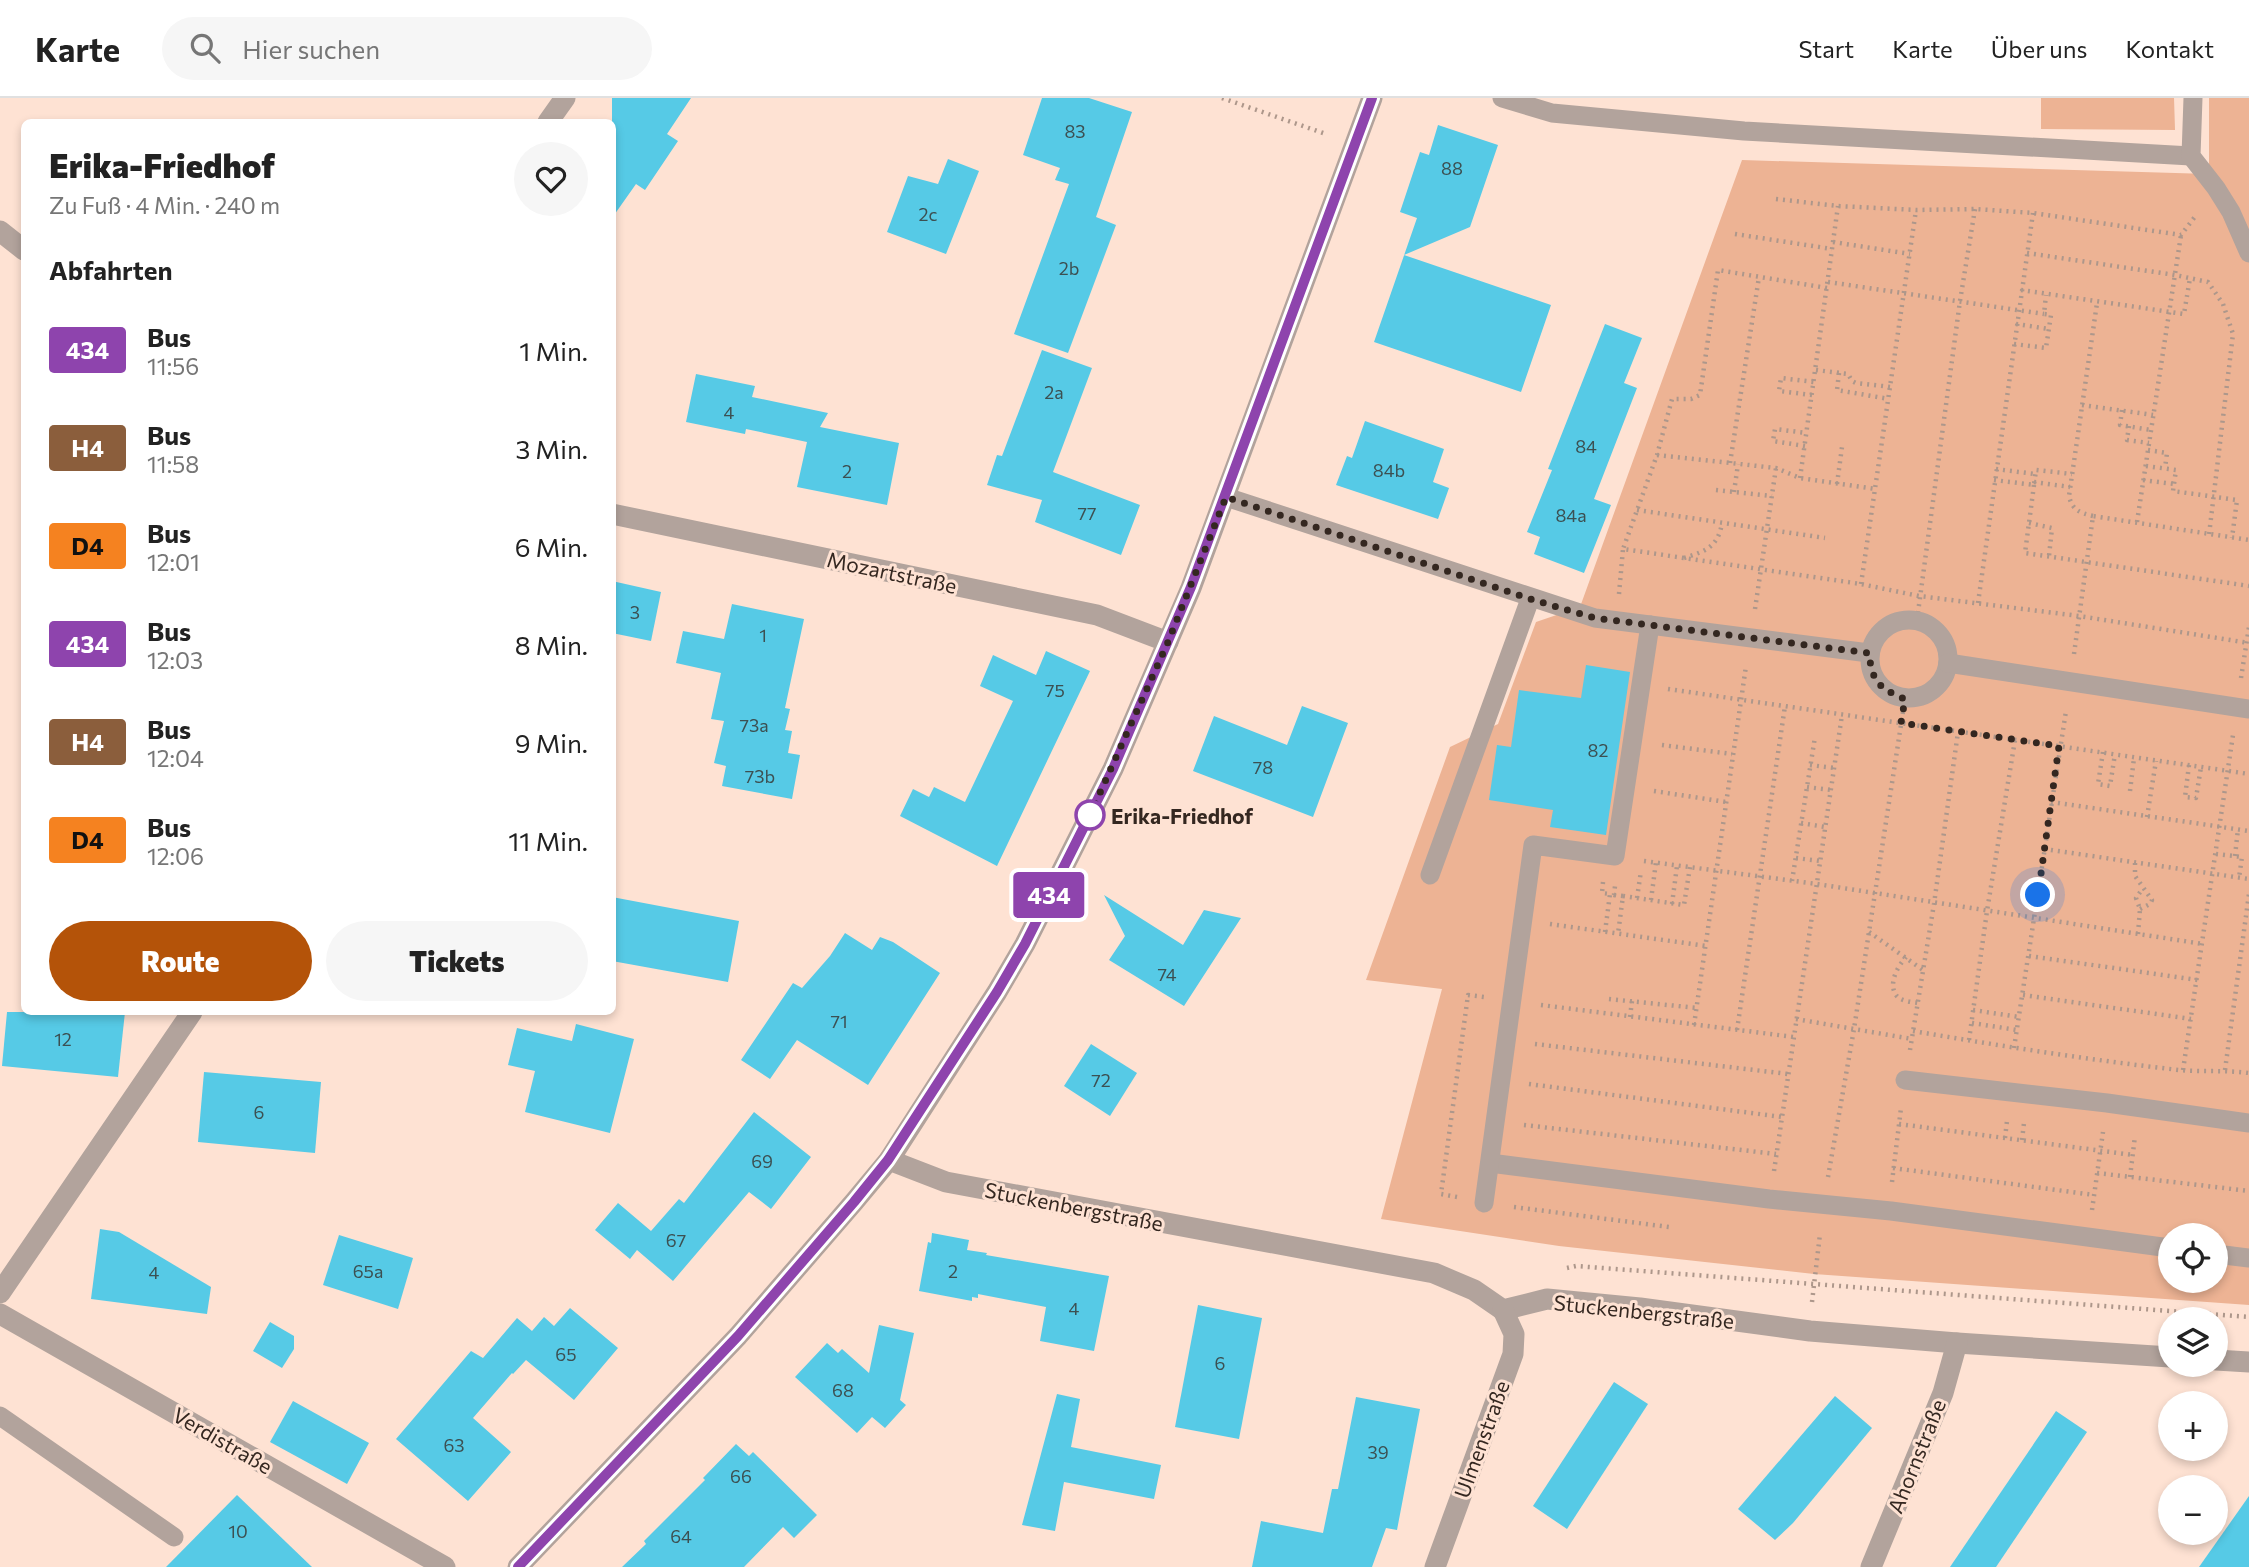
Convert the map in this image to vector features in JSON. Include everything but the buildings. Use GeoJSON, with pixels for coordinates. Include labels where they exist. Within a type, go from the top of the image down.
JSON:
{"type":"FeatureCollection","features":[{"type":"Feature","properties":{"kind":"street"},"geometry":{"type":"LineString","coordinates":[[518,1567],[738,1336],[888,1160],[1025,944],[1113,769],[1168,642],[1226,497],[1372,98]]}},
{"type":"Feature","properties":{"kind":"street"},"geometry":{"type":"LineString","coordinates":[[0,231],[21,248]]}},
{"type":"Feature","properties":{"kind":"street","name":"Mozartstraße"},"geometry":{"type":"LineString","coordinates":[[616,515],[1097,615],[1168,642]]}},
{"type":"Feature","properties":{"kind":"street"},"geometry":{"type":"LineString","coordinates":[[0,1293],[190,1015]]}},
{"type":"Feature","properties":{"kind":"street","name":"Stuckenbergstraße"},"geometry":{"type":"LineString","coordinates":[[888,1160],[947,1182],[1434,1273],[1474,1290],[1503,1310],[1547,1299],[1640,1308],[1810,1331],[2158,1356]]}},
{"type":"Feature","properties":{"kind":"street","name":"Ulmenstraße"},"geometry":{"type":"LineString","coordinates":[[1435,1567],[1513,1354],[1514,1334],[1503,1310]]}},
{"type":"Feature","properties":{"kind":"street","name":"Verdistraße"},"geometry":{"type":"LineString","coordinates":[[0,1314],[445,1567]]}},
{"type":"Feature","properties":{"kind":"street","name":"Ahornstraße"},"geometry":{"type":"LineString","coordinates":[[1871,1567],[1943,1393],[1957,1343]]}},
{"type":"Feature","properties":{"kind":"street"},"geometry":{"type":"LineString","coordinates":[[2228,1361],[2249,1362]]}},
{"type":"Feature","properties":{"kind":"lane"},"geometry":{"type":"LineString","coordinates":[[1502,98],[1552,113],[1744,131],[2191,156]]}},
{"type":"Feature","properties":{"kind":"lane"},"geometry":{"type":"LineString","coordinates":[[2193,98],[2191,156],[2231,212],[2249,253]]}},
{"type":"Feature","properties":{"kind":"lane"},"geometry":{"type":"LineString","coordinates":[[1226,497],[1530,599],[1595,618],[1869,653]]}},
{"type":"Feature","properties":{"kind":"lane"},"geometry":{"type":"LineString","coordinates":[[1430,875],[1530,599]]}},
{"type":"Feature","properties":{"kind":"lane"},"geometry":{"type":"LineString","coordinates":[[1917,620],[1934,629],[1940,636],[1945,644],[1948,663],[1941,682],[1925,696],[1905,699],[1885,691],[1871,674],[1869,653],[1878,634],[1895,622],[1917,620]]}},
{"type":"Feature","properties":{"kind":"lane"},"geometry":{"type":"LineString","coordinates":[[1483,1203],[1533,845],[1615,856],[1650,625]]}},
{"type":"Feature","properties":{"kind":"lane"},"geometry":{"type":"LineString","coordinates":[[1948,663],[2243,708]]}},
{"type":"Feature","properties":{"kind":"lane"},"geometry":{"type":"LineString","coordinates":[[1905,1080],[2107,1103],[2249,1123]]}},
{"type":"Feature","properties":{"kind":"lane"},"geometry":{"type":"LineString","coordinates":[[1490,1163],[2158,1246]]}},
{"type":"Feature","properties":{"kind":"lane"},"geometry":{"type":"LineString","coordinates":[[2228,1255],[2249,1258]]}},
{"type":"Feature","properties":{"kind":"lane"},"geometry":{"type":"LineString","coordinates":[[0,1416],[174,1537]]}},
{"type":"Feature","properties":{"kind":"path"},"geometry":{"type":"LineString","coordinates":[[1222,98],[1356,144]]}},
{"type":"Feature","properties":{"kind":"path"},"geometry":{"type":"LineString","coordinates":[[2137,522],[2181,235],[2216,188]]}},
{"type":"Feature","properties":{"kind":"path"},"geometry":{"type":"LineString","coordinates":[[1776,199],[1838,206],[2033,213],[2181,235]]}},
{"type":"Feature","properties":{"kind":"path"},"geometry":{"type":"LineString","coordinates":[[1800,478],[1838,206]]}},
{"type":"Feature","properties":{"kind":"path"},"geometry":{"type":"LineString","coordinates":[[1917,620],[1975,209]]}},
{"type":"Feature","properties":{"kind":"path"},"geometry":{"type":"LineString","coordinates":[[1861,584],[1916,210]]}},
{"type":"Feature","properties":{"kind":"path"},"geometry":{"type":"LineString","coordinates":[[1978,603],[2033,213]]}},
{"type":"Feature","properties":{"kind":"path"},"geometry":{"type":"LineString","coordinates":[[1735,234],[1832,249]]}},
{"type":"Feature","properties":{"kind":"path"},"geometry":{"type":"LineString","coordinates":[[1833,242],[1910,254]]}},
{"type":"Feature","properties":{"kind":"path"},"geometry":{"type":"LineString","coordinates":[[2027,253],[2208,282],[2222,304],[2233,334],[2209,535]]}},
{"type":"Feature","properties":{"kind":"path"},"geometry":{"type":"LineString","coordinates":[[1616,621],[1623,549],[1657,455],[1672,399],[1691,400],[1700,394],[1718,270],[1904,293],[2051,315],[2046,348],[2014,344]]}},
{"type":"Feature","properties":{"kind":"path"},"geometry":{"type":"LineString","coordinates":[[1730,463],[1759,277]]}},
{"type":"Feature","properties":{"kind":"path"},"geometry":{"type":"LineString","coordinates":[[2021,290],[2184,314],[2190,278]]}},
{"type":"Feature","properties":{"kind":"path"},"geometry":{"type":"LineString","coordinates":[[2044,314],[2046,294]]}},
{"type":"Feature","properties":{"kind":"path"},"geometry":{"type":"LineString","coordinates":[[2097,303],[2070,487],[2070,504],[2080,513],[2093,516],[2249,540]]}},
{"type":"Feature","properties":{"kind":"path"},"geometry":{"type":"LineString","coordinates":[[2016,324],[2049,329]]}},
{"type":"Feature","properties":{"kind":"path"},"geometry":{"type":"LineString","coordinates":[[1816,370],[1848,374],[1856,383],[1891,387]]}},
{"type":"Feature","properties":{"kind":"path"},"geometry":{"type":"LineString","coordinates":[[1839,373],[1837,390],[1889,399]]}},
{"type":"Feature","properties":{"kind":"path"},"geometry":{"type":"LineString","coordinates":[[1812,396],[1779,391],[1781,378],[1814,382]]}},
{"type":"Feature","properties":{"kind":"path"},"geometry":{"type":"LineString","coordinates":[[1854,393],[1856,383]]}},
{"type":"Feature","properties":{"kind":"path"},"geometry":{"type":"LineString","coordinates":[[2082,405],[2153,415]]}},
{"type":"Feature","properties":{"kind":"path"},"geometry":{"type":"LineString","coordinates":[[2122,410],[2120,425],[2151,430]]}},
{"type":"Feature","properties":{"kind":"path"},"geometry":{"type":"LineString","coordinates":[[2129,426],[2127,440],[2149,443]]}},
{"type":"Feature","properties":{"kind":"path"},"geometry":{"type":"LineString","coordinates":[[1805,446],[1773,442],[1775,429],[1807,433]]}},
{"type":"Feature","properties":{"kind":"path"},"geometry":{"type":"LineString","coordinates":[[1837,484],[1842,447]]}},
{"type":"Feature","properties":{"kind":"path"},"geometry":{"type":"LineString","coordinates":[[2148,450],[2167,453],[2165,468]]}},
{"type":"Feature","properties":{"kind":"path"},"geometry":{"type":"LineString","coordinates":[[1657,455],[1776,468],[1800,478],[1876,489]]}},
{"type":"Feature","properties":{"kind":"path"},"geometry":{"type":"LineString","coordinates":[[1734,492],[1738,464]]}},
{"type":"Feature","properties":{"kind":"path"},"geometry":{"type":"LineString","coordinates":[[2146,466],[2176,470],[2174,492],[2237,500],[2232,538]]}},
{"type":"Feature","properties":{"kind":"path"},"geometry":{"type":"LineString","coordinates":[[1694,1024],[1776,468]]}},
{"type":"Feature","properties":{"kind":"path"},"geometry":{"type":"LineString","coordinates":[[1996,469],[2035,474]]}},
{"type":"Feature","properties":{"kind":"path"},"geometry":{"type":"LineString","coordinates":[[2072,474],[2036,470],[2025,553],[2249,586]]}},
{"type":"Feature","properties":{"kind":"path"},"geometry":{"type":"LineString","coordinates":[[1994,480],[2070,487]]}},
{"type":"Feature","properties":{"kind":"path"},"geometry":{"type":"LineString","coordinates":[[2143,480],[2174,484]]}},
{"type":"Feature","properties":{"kind":"path"},"geometry":{"type":"LineString","coordinates":[[1716,490],[1772,496]]}},
{"type":"Feature","properties":{"kind":"path"},"geometry":{"type":"LineString","coordinates":[[1637,510],[1825,538]]}},
{"type":"Feature","properties":{"kind":"path"},"geometry":{"type":"LineString","coordinates":[[2014,1048],[2071,682],[2093,516]]}},
{"type":"Feature","properties":{"kind":"path"},"geometry":{"type":"LineString","coordinates":[[1684,558],[1711,546],[1720,534],[1722,523]]}},
{"type":"Feature","properties":{"kind":"path"},"geometry":{"type":"LineString","coordinates":[[2029,523],[2052,527],[2049,556]]}},
{"type":"Feature","properties":{"kind":"path"},"geometry":{"type":"LineString","coordinates":[[1623,549],[1861,584],[1919,596],[2079,616],[2248,643]]}},
{"type":"Feature","properties":{"kind":"path"},"geometry":{"type":"LineString","coordinates":[[2183,1070],[2228,771],[2243,708],[2242,673],[2249,627]]}},
{"type":"Feature","properties":{"kind":"path"},"geometry":{"type":"LineString","coordinates":[[2242,673],[2249,674]]}},
{"type":"Feature","properties":{"kind":"path"},"geometry":{"type":"LineString","coordinates":[[1642,685],[2249,774]]}},
{"type":"Feature","properties":{"kind":"path"},"geometry":{"type":"LineString","coordinates":[[1810,1331],[1813,1284],[1824,1206],[1905,699]]}},
{"type":"Feature","properties":{"kind":"path"},"geometry":{"type":"LineString","coordinates":[[1737,1030],[1785,706]]}},
{"type":"Feature","properties":{"kind":"path"},"geometry":{"type":"LineString","coordinates":[[1769,1199],[1842,715]]}},
{"type":"Feature","properties":{"kind":"path"},"geometry":{"type":"LineString","coordinates":[[1891,1211],[1893,1168],[1905,1080],[1934,904],[1958,732]]}},
{"type":"Feature","properties":{"kind":"path"},"geometry":{"type":"LineString","coordinates":[[1792,881],[1815,737]]}},
{"type":"Feature","properties":{"kind":"path"},"geometry":{"type":"LineString","coordinates":[[1969,1040],[2015,740]]}},
{"type":"Feature","properties":{"kind":"path"},"geometry":{"type":"LineString","coordinates":[[1633,741],[1732,754]]}},
{"type":"Feature","properties":{"kind":"path"},"geometry":{"type":"LineString","coordinates":[[2103,752],[2098,784],[2110,786],[2115,754]]}},
{"type":"Feature","properties":{"kind":"path"},"geometry":{"type":"LineString","coordinates":[[2130,791],[2134,758]]}},
{"type":"Feature","properties":{"kind":"path"},"geometry":{"type":"LineString","coordinates":[[2147,817],[2157,761]]}},
{"type":"Feature","properties":{"kind":"path"},"geometry":{"type":"LineString","coordinates":[[1810,765],[1834,768]]}},
{"type":"Feature","properties":{"kind":"path"},"geometry":{"type":"LineString","coordinates":[[2189,765],[2185,797],[2196,798],[2201,767]]}},
{"type":"Feature","properties":{"kind":"path"},"geometry":{"type":"LineString","coordinates":[[1626,786],[1726,802]]}},
{"type":"Feature","properties":{"kind":"path"},"geometry":{"type":"LineString","coordinates":[[1807,787],[1831,790]]}},
{"type":"Feature","properties":{"kind":"path"},"geometry":{"type":"LineString","coordinates":[[2051,802],[2249,831]]}},
{"type":"Feature","properties":{"kind":"path"},"geometry":{"type":"LineString","coordinates":[[1801,823],[1825,827]]}},
{"type":"Feature","properties":{"kind":"path"},"geometry":{"type":"LineString","coordinates":[[2235,856],[2238,830]]}},
{"type":"Feature","properties":{"kind":"path"},"geometry":{"type":"LineString","coordinates":[[2044,849],[2249,879]]}},
{"type":"Feature","properties":{"kind":"path"},"geometry":{"type":"LineString","coordinates":[[2216,854],[2242,857],[2239,878]]}},
{"type":"Feature","properties":{"kind":"path"},"geometry":{"type":"LineString","coordinates":[[1614,895],[1619,857],[1615,856]]}},
{"type":"Feature","properties":{"kind":"path"},"geometry":{"type":"LineString","coordinates":[[1796,858],[1820,861]]}},
{"type":"Feature","properties":{"kind":"path"},"geometry":{"type":"LineString","coordinates":[[1637,898],[1642,860],[1817,884],[2203,944]]}},
{"type":"Feature","properties":{"kind":"path"},"geometry":{"type":"LineString","coordinates":[[1651,900],[1656,862]]}},
{"type":"Feature","properties":{"kind":"path"},"geometry":{"type":"LineString","coordinates":[[2135,863],[2136,876],[2152,900],[2150,905],[2140,909]]}},
{"type":"Feature","properties":{"kind":"path"},"geometry":{"type":"LineString","coordinates":[[1672,904],[1677,866]]}},
{"type":"Feature","properties":{"kind":"path"},"geometry":{"type":"LineString","coordinates":[[1605,932],[1610,894],[1684,905],[1690,867]]}},
{"type":"Feature","properties":{"kind":"path"},"geometry":{"type":"LineString","coordinates":[[2138,934],[2140,909],[2136,898],[2143,888]]}},
{"type":"Feature","properties":{"kind":"path"},"geometry":{"type":"LineString","coordinates":[[2225,1070],[2249,894]]}},
{"type":"Feature","properties":{"kind":"path"},"geometry":{"type":"LineString","coordinates":[[1618,934],[1623,896]]}},
{"type":"Feature","properties":{"kind":"path"},"geometry":{"type":"LineString","coordinates":[[1523,920],[1706,946]]}},
{"type":"Feature","properties":{"kind":"path"},"geometry":{"type":"LineString","coordinates":[[1869,932],[1923,970]]}},
{"type":"Feature","properties":{"kind":"path"},"geometry":{"type":"LineString","coordinates":[[2029,956],[2197,980]]}},
{"type":"Feature","properties":{"kind":"path"},"geometry":{"type":"LineString","coordinates":[[1906,957],[1898,966],[1894,988],[1896,996],[1918,1003]]}},
{"type":"Feature","properties":{"kind":"path"},"geometry":{"type":"LineString","coordinates":[[1669,1227],[1483,1203],[1441,1194],[1468,995],[1794,1037]]}},
{"type":"Feature","properties":{"kind":"path"},"geometry":{"type":"LineString","coordinates":[[2022,995],[2191,1019]]}},
{"type":"Feature","properties":{"kind":"path"},"geometry":{"type":"LineString","coordinates":[[1609,999],[1697,1008]]}},
{"type":"Feature","properties":{"kind":"path"},"geometry":{"type":"LineString","coordinates":[[1630,1017],[1632,1001]]}},
{"type":"Feature","properties":{"kind":"path"},"geometry":{"type":"LineString","coordinates":[[1973,1010],[2019,1017]]}},
{"type":"Feature","properties":{"kind":"path"},"geometry":{"type":"LineString","coordinates":[[1796,1019],[1912,1039]]}},
{"type":"Feature","properties":{"kind":"path"},"geometry":{"type":"LineString","coordinates":[[1972,1023],[2017,1030]]}},
{"type":"Feature","properties":{"kind":"path"},"geometry":{"type":"LineString","coordinates":[[1913,1031],[2014,1048],[2183,1070],[2249,1073]]}},
{"type":"Feature","properties":{"kind":"path"},"geometry":{"type":"LineString","coordinates":[[1506,1041],[1788,1074]]}},
{"type":"Feature","properties":{"kind":"path"},"geometry":{"type":"LineString","coordinates":[[1501,1081],[1782,1117]]}},
{"type":"Feature","properties":{"kind":"path"},"geometry":{"type":"LineString","coordinates":[[2089,1237],[2107,1103]]}},
{"type":"Feature","properties":{"kind":"path"},"geometry":{"type":"LineString","coordinates":[[2130,1177],[2139,1108]]}},
{"type":"Feature","properties":{"kind":"path"},"geometry":{"type":"LineString","coordinates":[[1496,1122],[1776,1154]]}},
{"type":"Feature","properties":{"kind":"path"},"geometry":{"type":"LineString","coordinates":[[1899,1124],[2133,1155]]}},
{"type":"Feature","properties":{"kind":"path"},"geometry":{"type":"LineString","coordinates":[[1893,1168],[2094,1195]]}},
{"type":"Feature","properties":{"kind":"path"},"geometry":{"type":"LineString","coordinates":[[2097,1173],[2249,1191]]}},
{"type":"Feature","properties":{"kind":"path"},"geometry":{"type":"LineString","coordinates":[[1563,1269],[1576,1266],[2249,1317]]}},
{"type":"Feature","properties":{"kind":"shaded area"},"geometry":{"type":"Polygon","coordinates":[[[2041,98],[2174,98],[2175,130],[2041,129],[2041,98]]]}},
{"type":"Feature","properties":{"kind":"shaded area"},"geometry":{"type":"Polygon","coordinates":[[[2209,98],[2249,98],[2249,1305],[1814,1274],[1559,1246],[1381,1219],[1442,989],[1366,980],[1450,747],[1498,724],[1536,622],[1580,607],[1742,160],[2209,174],[2209,98]]]}},
{"type":"Feature","properties":{"kind":"bus line","name":"434"},"geometry":{"type":"LineString","coordinates":[[518,1567],[738,1336],[854,1202],[888,1160],[1025,944],[1113,769],[1191,587],[1372,98]]}},
{"type":"Feature","properties":{"kind":"place","name":"Erika-Friedhof"},"geometry":{"type":"Point","coordinates":[1090,815]}},
{"type":"Feature","properties":{"kind":"route"},"geometry":{"type":"LineString","coordinates":[[1090,815],[1168,642],[1226,497],[1530,599],[1595,618],[1869,653],[1871,674],[1885,691],[1905,699],[1901,723],[2059,746],[2038,895]]}}]}
